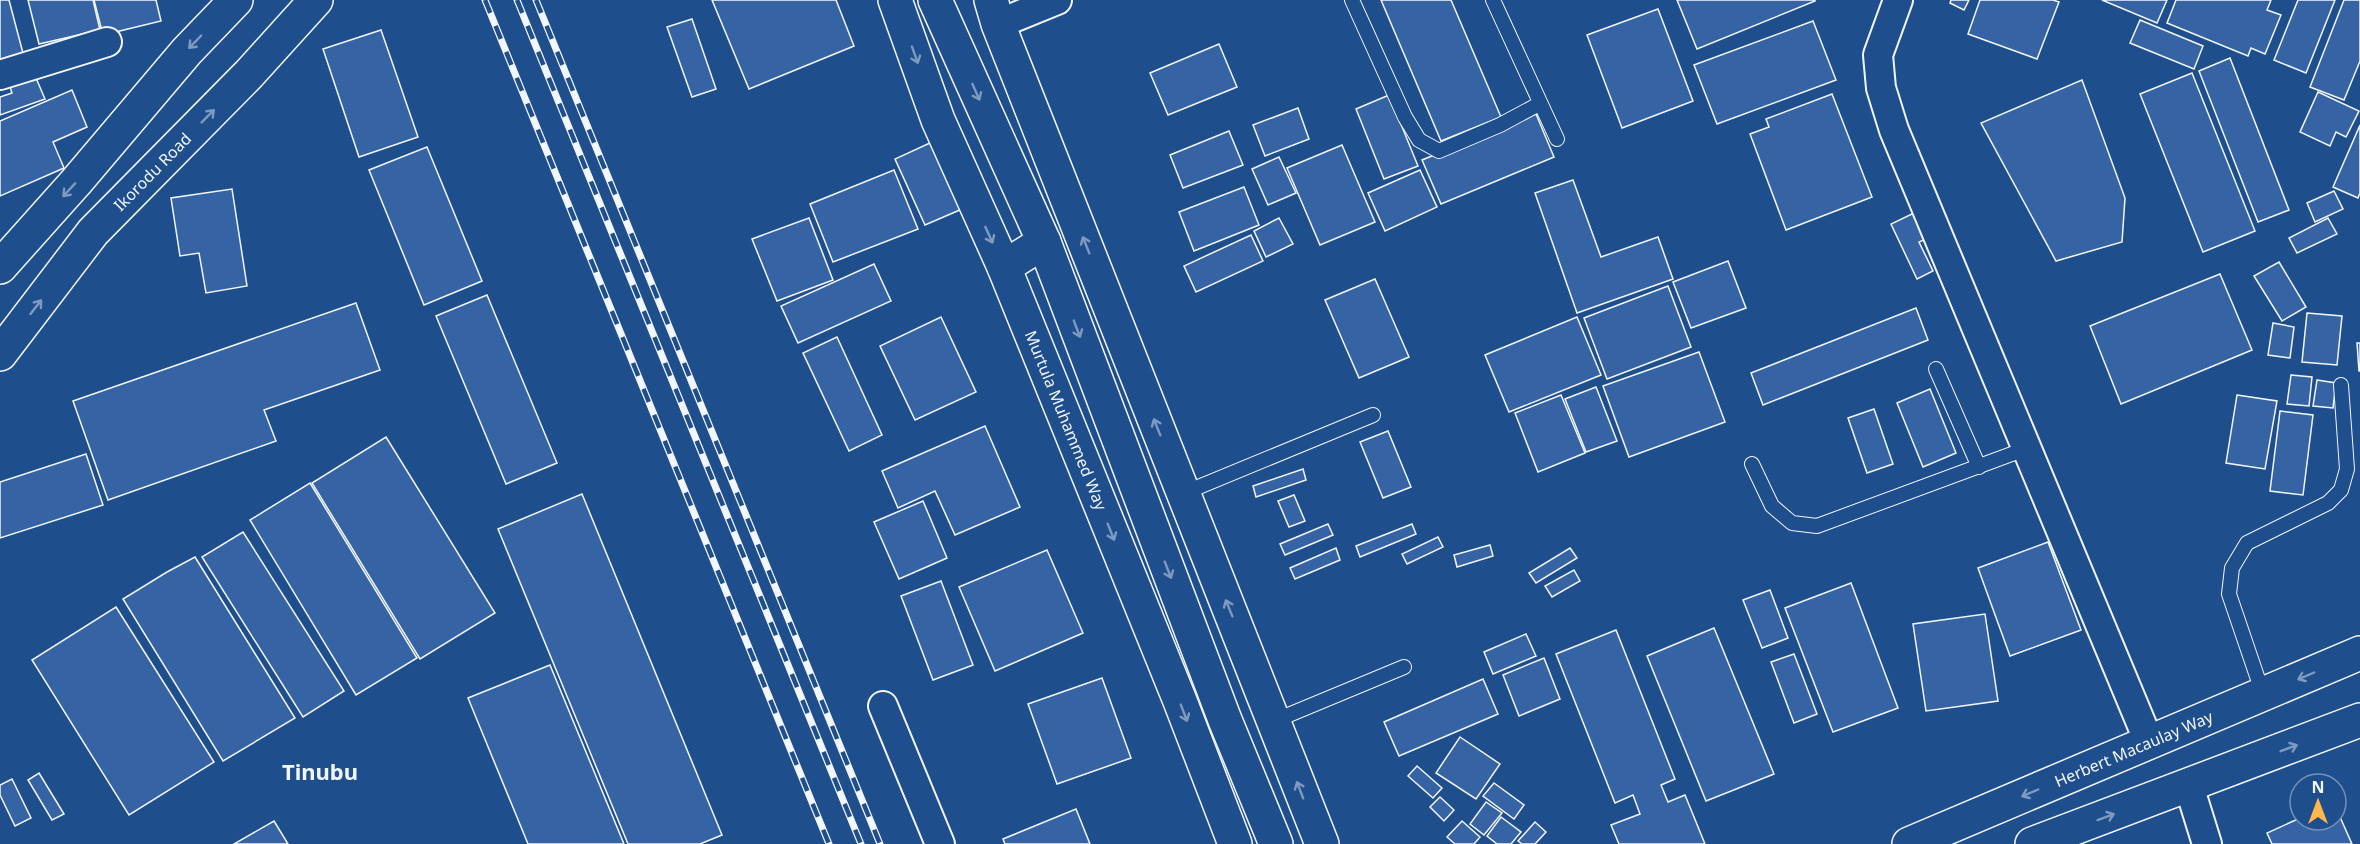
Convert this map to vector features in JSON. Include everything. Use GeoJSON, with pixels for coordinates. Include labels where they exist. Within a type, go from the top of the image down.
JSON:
{"type":"FeatureCollection","features":[{"type":"Feature","properties":{"kind":"main road"},"geometry":{"type":"LineString","coordinates":[[0,267],[76,182],[187,51],[236,0]]}},
{"type":"Feature","properties":{"kind":"main road","name":"Ikorodu Road"},"geometry":{"type":"LineString","coordinates":[[0,354],[93,232],[249,74],[316,0]]}},
{"type":"Feature","properties":{"kind":"main road","name":"Murtula Muhammed Way"},"geometry":{"type":"LineString","coordinates":[[895,0],[938,120],[1004,267],[1235,844]]}},
{"type":"Feature","properties":{"kind":"main road"},"geometry":{"type":"LineString","coordinates":[[934,0],[1044,242],[1225,720],[1276,844]]}},
{"type":"Feature","properties":{"kind":"main road"},"geometry":{"type":"LineString","coordinates":[[995,12],[1322,839]]}},
{"type":"Feature","properties":{"kind":"main road"},"geometry":{"type":"LineString","coordinates":[[1004,267],[1044,242]]}},
{"type":"Feature","properties":{"kind":"main road","name":"Herbert Macaulay Way"},"geometry":{"type":"LineString","coordinates":[[1909,844],[2360,653]]}},
{"type":"Feature","properties":{"kind":"main road"},"geometry":{"type":"LineString","coordinates":[[2032,844],[2360,720]]}},
{"type":"Feature","properties":{"kind":"street"},"geometry":{"type":"LineString","coordinates":[[995,12],[1057,0]]}},
{"type":"Feature","properties":{"kind":"street"},"geometry":{"type":"LineString","coordinates":[[1898,0],[1878,55],[1881,88],[1893,130],[2028,448],[2149,742]]}},
{"type":"Feature","properties":{"kind":"street"},"geometry":{"type":"LineString","coordinates":[[0,75],[107,42]]}},
{"type":"Feature","properties":{"kind":"street"},"geometry":{"type":"LineString","coordinates":[[883,706],[940,844]]}},
{"type":"Feature","properties":{"kind":"street"},"geometry":{"type":"LineString","coordinates":[[2189,786],[2207,844]]}},
{"type":"Feature","properties":{"kind":"lane"},"geometry":{"type":"LineString","coordinates":[[1352,0],[1405,117],[1419,140],[1438,151],[1500,125],[1539,104]]}},
{"type":"Feature","properties":{"kind":"lane"},"geometry":{"type":"LineString","coordinates":[[1493,0],[1557,139]]}},
{"type":"Feature","properties":{"kind":"lane"},"geometry":{"type":"LineString","coordinates":[[1936,369],[1979,466]]}},
{"type":"Feature","properties":{"kind":"lane"},"geometry":{"type":"LineString","coordinates":[[2263,694],[2229,594],[2232,568],[2247,543],[2328,503],[2341,490],[2347,469],[2341,385]]}},
{"type":"Feature","properties":{"kind":"lane"},"geometry":{"type":"LineString","coordinates":[[1184,493],[1373,415]]}},
{"type":"Feature","properties":{"kind":"lane"},"geometry":{"type":"LineString","coordinates":[[1752,464],[1772,506],[1792,523],[1817,526],[2028,448]]}},
{"type":"Feature","properties":{"kind":"lane"},"geometry":{"type":"LineString","coordinates":[[1274,721],[1404,667]]}},
{"type":"Feature","properties":{"kind":"building"},"geometry":{"type":"Polygon","coordinates":[[[0,0],[9,0],[24,57],[0,63],[0,0]]]}},
{"type":"Feature","properties":{"kind":"building"},"geometry":{"type":"Polygon","coordinates":[[[28,0],[93,0],[100,30],[39,44],[28,0]]]}},
{"type":"Feature","properties":{"kind":"building"},"geometry":{"type":"Polygon","coordinates":[[[94,0],[156,0],[161,21],[103,35],[94,0]]]}},
{"type":"Feature","properties":{"kind":"building"},"geometry":{"type":"Polygon","coordinates":[[[712,0],[836,0],[854,46],[749,89],[712,0]]]}},
{"type":"Feature","properties":{"kind":"building"},"geometry":{"type":"Polygon","coordinates":[[[1381,0],[1451,0],[1501,117],[1441,141],[1381,0]]]}},
{"type":"Feature","properties":{"kind":"building"},"geometry":{"type":"Polygon","coordinates":[[[1677,0],[1815,0],[1815,1],[1697,49],[1677,0]]]}},
{"type":"Feature","properties":{"kind":"building"},"geometry":{"type":"Polygon","coordinates":[[[1951,0],[1969,0],[1964,10],[1950,3],[1951,0]]]}},
{"type":"Feature","properties":{"kind":"building"},"geometry":{"type":"Polygon","coordinates":[[[1980,0],[2053,0],[2059,2],[2037,59],[1968,34],[1980,0]]]}},
{"type":"Feature","properties":{"kind":"building"},"geometry":{"type":"Polygon","coordinates":[[[2102,0],[2167,0],[2157,23],[2102,0]]]}},
{"type":"Feature","properties":{"kind":"building"},"geometry":{"type":"Polygon","coordinates":[[[2176,0],[2271,0],[2267,10],[2281,15],[2265,54],[2251,48],[2248,56],[2167,23],[2176,0]]]}},
{"type":"Feature","properties":{"kind":"building"},"geometry":{"type":"Polygon","coordinates":[[[2298,0],[2335,0],[2306,73],[2274,60],[2298,0]]]}},
{"type":"Feature","properties":{"kind":"building"},"geometry":{"type":"Polygon","coordinates":[[[2344,0],[2360,0],[2360,61],[2344,100],[2310,87],[2344,0]]]}},
{"type":"Feature","properties":{"kind":"building"},"geometry":{"type":"Polygon","coordinates":[[[1658,9],[1693,101],[1622,128],[1587,35],[1658,9]]]}},
{"type":"Feature","properties":{"kind":"building"},"geometry":{"type":"Polygon","coordinates":[[[692,19],[716,89],[692,97],[667,27],[692,19]]]}},
{"type":"Feature","properties":{"kind":"building"},"geometry":{"type":"Polygon","coordinates":[[[2140,20],[2203,46],[2194,69],[2130,43],[2140,20]]]}},
{"type":"Feature","properties":{"kind":"building"},"geometry":{"type":"Polygon","coordinates":[[[1813,21],[1836,80],[1717,124],[1694,65],[1813,21]]]}},
{"type":"Feature","properties":{"kind":"building"},"geometry":{"type":"Polygon","coordinates":[[[381,30],[418,137],[359,157],[323,49],[381,30]]]}},
{"type":"Feature","properties":{"kind":"building"},"geometry":{"type":"Polygon","coordinates":[[[1219,44],[1237,87],[1168,115],[1150,73],[1219,44]]]}},
{"type":"Feature","properties":{"kind":"building"},"geometry":{"type":"Polygon","coordinates":[[[2230,58],[2289,210],[2258,222],[2199,71],[2230,58]]]}},
{"type":"Feature","properties":{"kind":"building"},"geometry":{"type":"Polygon","coordinates":[[[2192,73],[2255,231],[2203,252],[2140,94],[2192,73]]]}},
{"type":"Feature","properties":{"kind":"building"},"geometry":{"type":"Polygon","coordinates":[[[36,78],[45,99],[0,115],[0,97],[12,93],[10,87],[36,78]]]}},
{"type":"Feature","properties":{"kind":"building"},"geometry":{"type":"Polygon","coordinates":[[[2082,80],[2125,198],[2122,242],[2056,261],[1981,123],[2082,80]]]}},
{"type":"Feature","properties":{"kind":"building"},"geometry":{"type":"Polygon","coordinates":[[[72,90],[87,127],[53,142],[64,168],[0,196],[0,121],[72,90]]]}},
{"type":"Feature","properties":{"kind":"building"},"geometry":{"type":"Polygon","coordinates":[[[2318,92],[2359,111],[2346,137],[2336,132],[2330,146],[2300,132],[2318,92]]]}},
{"type":"Feature","properties":{"kind":"building"},"geometry":{"type":"Polygon","coordinates":[[[1832,94],[1872,197],[1786,230],[1750,134],[1769,127],[1766,119],[1832,94]]]}},
{"type":"Feature","properties":{"kind":"building"},"geometry":{"type":"Polygon","coordinates":[[[1389,95],[1418,166],[1384,179],[1356,109],[1389,95]]]}},
{"type":"Feature","properties":{"kind":"building"},"geometry":{"type":"Polygon","coordinates":[[[1298,108],[1309,139],[1265,156],[1253,125],[1298,108]]]}},
{"type":"Feature","properties":{"kind":"building"},"geometry":{"type":"Polygon","coordinates":[[[1536,114],[1554,157],[1441,204],[1422,160],[1536,114]]]}},
{"type":"Feature","properties":{"kind":"building"},"geometry":{"type":"Polygon","coordinates":[[[2360,125],[2360,193],[2358,198],[2333,187],[2360,125]]]}},
{"type":"Feature","properties":{"kind":"building"},"geometry":{"type":"Polygon","coordinates":[[[1229,131],[1243,165],[1183,188],[1170,155],[1229,131]]]}},
{"type":"Feature","properties":{"kind":"building"},"geometry":{"type":"Polygon","coordinates":[[[932,142],[962,209],[925,225],[895,159],[932,142]]]}},
{"type":"Feature","properties":{"kind":"building"},"geometry":{"type":"Polygon","coordinates":[[[1342,145],[1375,222],[1320,245],[1287,168],[1342,145]]]}},
{"type":"Feature","properties":{"kind":"building"},"geometry":{"type":"Polygon","coordinates":[[[427,147],[482,281],[424,305],[369,170],[427,147]]]}},
{"type":"Feature","properties":{"kind":"building"},"geometry":{"type":"Polygon","coordinates":[[[1279,157],[1296,193],[1268,205],[1252,169],[1279,157]]]}},
{"type":"Feature","properties":{"kind":"building"},"geometry":{"type":"Polygon","coordinates":[[[894,170],[918,229],[833,262],[810,204],[894,170]]]}},
{"type":"Feature","properties":{"kind":"building"},"geometry":{"type":"Polygon","coordinates":[[[1420,170],[1437,207],[1385,231],[1368,193],[1420,170]]]}},
{"type":"Feature","properties":{"kind":"building"},"geometry":{"type":"Polygon","coordinates":[[[1573,180],[1601,257],[1658,237],[1673,279],[1577,313],[1535,193],[1573,180]]]}},
{"type":"Feature","properties":{"kind":"building"},"geometry":{"type":"Polygon","coordinates":[[[1244,187],[1259,225],[1194,251],[1179,212],[1244,187]]]}},
{"type":"Feature","properties":{"kind":"building"},"geometry":{"type":"Polygon","coordinates":[[[232,189],[247,286],[206,293],[199,253],[180,256],[171,198],[232,189]]]}},
{"type":"Feature","properties":{"kind":"building"},"geometry":{"type":"Polygon","coordinates":[[[2334,191],[2343,209],[2315,222],[2307,203],[2334,191]]]}},
{"type":"Feature","properties":{"kind":"building"},"geometry":{"type":"Polygon","coordinates":[[[1916,212],[1928,238],[1919,242],[1933,271],[1917,279],[1891,224],[1916,212]]]}},
{"type":"Feature","properties":{"kind":"building"},"geometry":{"type":"Polygon","coordinates":[[[809,218],[833,280],[777,301],[752,239],[809,218]]]}},
{"type":"Feature","properties":{"kind":"building"},"geometry":{"type":"Polygon","coordinates":[[[1279,218],[1293,244],[1266,257],[1254,231],[1279,218]]]}},
{"type":"Feature","properties":{"kind":"building"},"geometry":{"type":"Polygon","coordinates":[[[2328,218],[2337,234],[2297,253],[2289,238],[2328,218]]]}},
{"type":"Feature","properties":{"kind":"building"},"geometry":{"type":"Polygon","coordinates":[[[1251,235],[1263,261],[1196,292],[1184,266],[1251,235]]]}},
{"type":"Feature","properties":{"kind":"building"},"geometry":{"type":"Polygon","coordinates":[[[1728,261],[1746,308],[1691,328],[1673,282],[1728,261]]]}},
{"type":"Feature","properties":{"kind":"building"},"geometry":{"type":"Polygon","coordinates":[[[2279,262],[2306,307],[2282,321],[2254,276],[2279,262]]]}},
{"type":"Feature","properties":{"kind":"building"},"geometry":{"type":"Polygon","coordinates":[[[874,264],[891,301],[798,343],[781,306],[874,264]]]}},
{"type":"Feature","properties":{"kind":"building"},"geometry":{"type":"Polygon","coordinates":[[[2220,274],[2252,350],[2121,404],[2090,326],[2220,274]]]}},
{"type":"Feature","properties":{"kind":"building"},"geometry":{"type":"Polygon","coordinates":[[[1375,279],[1409,357],[1359,378],[1325,300],[1375,279]]]}},
{"type":"Feature","properties":{"kind":"building"},"geometry":{"type":"Polygon","coordinates":[[[1668,286],[1691,347],[1607,379],[1584,318],[1668,286]]]}},
{"type":"Feature","properties":{"kind":"building"},"geometry":{"type":"Polygon","coordinates":[[[487,295],[557,463],[506,484],[436,316],[487,295]]]}},
{"type":"Feature","properties":{"kind":"building"},"geometry":{"type":"Polygon","coordinates":[[[356,303],[380,370],[264,410],[276,441],[108,500],[73,401],[356,303]]]}},
{"type":"Feature","properties":{"kind":"building"},"geometry":{"type":"Polygon","coordinates":[[[1916,308],[1928,340],[1763,405],[1751,373],[1916,308]]]}},
{"type":"Feature","properties":{"kind":"building"},"geometry":{"type":"Polygon","coordinates":[[[2307,313],[2342,316],[2337,365],[2302,362],[2307,313]]]}},
{"type":"Feature","properties":{"kind":"building"},"geometry":{"type":"Polygon","coordinates":[[[941,317],[976,392],[915,420],[880,346],[941,317]]]}},
{"type":"Feature","properties":{"kind":"building"},"geometry":{"type":"Polygon","coordinates":[[[1577,317],[1601,375],[1509,412],[1485,355],[1577,317]]]}},
{"type":"Feature","properties":{"kind":"building"},"geometry":{"type":"Polygon","coordinates":[[[2273,323],[2294,327],[2290,358],[2268,355],[2273,323]]]}},
{"type":"Feature","properties":{"kind":"building"},"geometry":{"type":"Polygon","coordinates":[[[837,337],[882,435],[849,451],[803,353],[837,337]]]}},
{"type":"Feature","properties":{"kind":"building"},"geometry":{"type":"Polygon","coordinates":[[[2357,343],[2360,343],[2360,371],[2359,371],[2357,343]]]}},
{"type":"Feature","properties":{"kind":"building"},"geometry":{"type":"Polygon","coordinates":[[[1699,352],[1725,422],[1629,457],[1603,386],[1699,352]]]}},
{"type":"Feature","properties":{"kind":"building"},"geometry":{"type":"Polygon","coordinates":[[[2291,375],[2312,377],[2309,406],[2287,404],[2291,375]]]}},
{"type":"Feature","properties":{"kind":"building"},"geometry":{"type":"Polygon","coordinates":[[[2317,380],[2336,383],[2333,408],[2313,406],[2317,380]]]}},
{"type":"Feature","properties":{"kind":"building"},"geometry":{"type":"Polygon","coordinates":[[[1596,387],[1617,441],[1586,452],[1565,399],[1596,387]]]}},
{"type":"Feature","properties":{"kind":"building"},"geometry":{"type":"Polygon","coordinates":[[[1930,389],[1956,453],[1923,467],[1897,403],[1930,389]]]}},
{"type":"Feature","properties":{"kind":"building"},"geometry":{"type":"Polygon","coordinates":[[[1561,395],[1585,453],[1538,472],[1515,413],[1561,395]]]}},
{"type":"Feature","properties":{"kind":"building"},"geometry":{"type":"Polygon","coordinates":[[[2237,395],[2277,401],[2265,469],[2226,463],[2237,395]]]}},
{"type":"Feature","properties":{"kind":"building"},"geometry":{"type":"Polygon","coordinates":[[[1874,409],[1893,464],[1867,473],[1848,418],[1874,409]]]}},
{"type":"Feature","properties":{"kind":"building"},"geometry":{"type":"Polygon","coordinates":[[[2280,411],[2313,415],[2303,495],[2270,491],[2280,411]]]}},
{"type":"Feature","properties":{"kind":"building"},"geometry":{"type":"Polygon","coordinates":[[[985,426],[1020,507],[955,535],[935,491],[898,508],[882,471],[985,426]]]}},
{"type":"Feature","properties":{"kind":"building"},"geometry":{"type":"Polygon","coordinates":[[[1388,431],[1411,487],[1383,498],[1360,442],[1388,431]]]}},
{"type":"Feature","properties":{"kind":"building"},"geometry":{"type":"Polygon","coordinates":[[[386,437],[495,613],[420,659],[312,483],[386,437]]]}},
{"type":"Feature","properties":{"kind":"building"},"geometry":{"type":"Polygon","coordinates":[[[86,454],[103,505],[0,538],[0,482],[86,454]]]}},
{"type":"Feature","properties":{"kind":"building"},"geometry":{"type":"Polygon","coordinates":[[[1303,469],[1306,480],[1256,497],[1253,486],[1303,469]]]}},
{"type":"Feature","properties":{"kind":"building"},"geometry":{"type":"Polygon","coordinates":[[[310,483],[417,658],[356,695],[250,520],[310,483]]]}},
{"type":"Feature","properties":{"kind":"building"},"geometry":{"type":"Polygon","coordinates":[[[582,494],[722,835],[700,844],[628,844],[498,529],[582,494]]]}},
{"type":"Feature","properties":{"kind":"building"},"geometry":{"type":"Polygon","coordinates":[[[1294,495],[1305,521],[1289,527],[1278,501],[1294,495]]]}},
{"type":"Feature","properties":{"kind":"building"},"geometry":{"type":"Polygon","coordinates":[[[923,501],[947,558],[899,579],[874,522],[923,501]]]}},
{"type":"Feature","properties":{"kind":"building"},"geometry":{"type":"Polygon","coordinates":[[[1328,524],[1333,535],[1285,555],[1280,544],[1328,524]]]}},
{"type":"Feature","properties":{"kind":"building"},"geometry":{"type":"Polygon","coordinates":[[[1412,524],[1416,534],[1360,557],[1356,546],[1412,524]]]}},
{"type":"Feature","properties":{"kind":"building"},"geometry":{"type":"Polygon","coordinates":[[[243,532],[344,691],[303,717],[202,557],[243,532]]]}},
{"type":"Feature","properties":{"kind":"building"},"geometry":{"type":"Polygon","coordinates":[[[1438,537],[1443,547],[1407,564],[1402,554],[1438,537]]]}},
{"type":"Feature","properties":{"kind":"building"},"geometry":{"type":"Polygon","coordinates":[[[2048,542],[2081,630],[2010,656],[1978,568],[2048,542]]]}},
{"type":"Feature","properties":{"kind":"building"},"geometry":{"type":"Polygon","coordinates":[[[1490,545],[1493,556],[1457,567],[1454,555],[1490,545]]]}},
{"type":"Feature","properties":{"kind":"building"},"geometry":{"type":"Polygon","coordinates":[[[1336,548],[1340,560],[1295,579],[1290,568],[1336,548]]]}},
{"type":"Feature","properties":{"kind":"building"},"geometry":{"type":"Polygon","coordinates":[[[1570,548],[1577,558],[1536,583],[1529,573],[1570,548]]]}},
{"type":"Feature","properties":{"kind":"building"},"geometry":{"type":"Polygon","coordinates":[[[1047,550],[1083,633],[995,671],[959,587],[1047,550]]]}},
{"type":"Feature","properties":{"kind":"building"},"geometry":{"type":"Polygon","coordinates":[[[195,557],[295,718],[223,761],[123,599],[195,557]]]}},
{"type":"Feature","properties":{"kind":"building"},"geometry":{"type":"Polygon","coordinates":[[[1574,570],[1580,581],[1552,597],[1545,586],[1574,570]]]}},
{"type":"Feature","properties":{"kind":"building"},"geometry":{"type":"Polygon","coordinates":[[[941,581],[973,665],[933,680],[901,596],[941,581]]]}},
{"type":"Feature","properties":{"kind":"building"},"geometry":{"type":"Polygon","coordinates":[[[1851,583],[1898,708],[1833,732],[1785,608],[1851,583]]]}},
{"type":"Feature","properties":{"kind":"building"},"geometry":{"type":"Polygon","coordinates":[[[1770,590],[1788,638],[1762,648],[1743,600],[1770,590]]]}},
{"type":"Feature","properties":{"kind":"building"},"geometry":{"type":"Polygon","coordinates":[[[116,607],[214,762],[129,815],[32,660],[116,607]]]}},
{"type":"Feature","properties":{"kind":"building"},"geometry":{"type":"Polygon","coordinates":[[[1985,614],[1998,701],[1926,711],[1913,624],[1985,614]]]}},
{"type":"Feature","properties":{"kind":"building"},"geometry":{"type":"Polygon","coordinates":[[[1714,628],[1774,774],[1706,801],[1647,656],[1714,628]]]}},
{"type":"Feature","properties":{"kind":"building"},"geometry":{"type":"Polygon","coordinates":[[[1616,630],[1675,779],[1661,785],[1668,802],[1685,795],[1705,844],[1619,844],[1611,825],[1640,814],[1633,795],[1615,803],[1556,654],[1616,630]]]}},
{"type":"Feature","properties":{"kind":"building"},"geometry":{"type":"Polygon","coordinates":[[[1526,634],[1536,656],[1493,674],[1484,652],[1526,634]]]}},
{"type":"Feature","properties":{"kind":"building"},"geometry":{"type":"Polygon","coordinates":[[[1794,654],[1817,714],[1794,723],[1771,662],[1794,654]]]}},
{"type":"Feature","properties":{"kind":"building"},"geometry":{"type":"Polygon","coordinates":[[[1544,658],[1560,699],[1519,716],[1503,675],[1544,658]]]}},
{"type":"Feature","properties":{"kind":"building"},"geometry":{"type":"Polygon","coordinates":[[[550,665],[624,844],[528,844],[468,698],[550,665]]]}},
{"type":"Feature","properties":{"kind":"building"},"geometry":{"type":"Polygon","coordinates":[[[1102,678],[1131,758],[1057,784],[1028,704],[1102,678]]]}},
{"type":"Feature","properties":{"kind":"building"},"geometry":{"type":"Polygon","coordinates":[[[1483,679],[1498,714],[1399,756],[1384,722],[1483,679]]]}},
{"type":"Feature","properties":{"kind":"building"},"geometry":{"type":"Polygon","coordinates":[[[1460,737],[1500,764],[1476,799],[1436,773],[1460,737]]]}},
{"type":"Feature","properties":{"kind":"building"},"geometry":{"type":"Polygon","coordinates":[[[1417,766],[1442,788],[1433,798],[1408,776],[1417,766]]]}},
{"type":"Feature","properties":{"kind":"building"},"geometry":{"type":"Polygon","coordinates":[[[39,773],[64,814],[52,820],[28,780],[39,773]]]}},
{"type":"Feature","properties":{"kind":"building"},"geometry":{"type":"Polygon","coordinates":[[[12,779],[31,818],[15,826],[0,795],[0,785],[12,779]]]}},
{"type":"Feature","properties":{"kind":"building"},"geometry":{"type":"Polygon","coordinates":[[[1494,783],[1524,805],[1514,819],[1483,796],[1494,783]]]}},
{"type":"Feature","properties":{"kind":"building"},"geometry":{"type":"Polygon","coordinates":[[[1440,797],[1454,810],[1444,821],[1430,807],[1440,797]]]}},
{"type":"Feature","properties":{"kind":"building"},"geometry":{"type":"Polygon","coordinates":[[[1486,802],[1502,813],[1484,835],[1470,824],[1486,802]]]}},
{"type":"Feature","properties":{"kind":"building"},"geometry":{"type":"Polygon","coordinates":[[[1076,809],[1090,844],[1005,844],[1003,839],[1076,809]]]}},
{"type":"Feature","properties":{"kind":"building"},"geometry":{"type":"Polygon","coordinates":[[[1501,817],[1521,832],[1511,844],[1497,844],[1487,836],[1501,817]]]}},
{"type":"Feature","properties":{"kind":"building"},"geometry":{"type":"Polygon","coordinates":[[[274,821],[288,844],[234,844],[274,821]]]}},
{"type":"Feature","properties":{"kind":"building"},"geometry":{"type":"Polygon","coordinates":[[[1462,821],[1480,837],[1474,844],[1455,844],[1447,837],[1462,821]]]}},
{"type":"Feature","properties":{"kind":"building"},"geometry":{"type":"Polygon","coordinates":[[[1535,822],[1546,832],[1535,844],[1522,844],[1518,841],[1535,822]]]}},
{"type":"Feature","properties":{"kind":"building"},"geometry":{"type":"Polygon","coordinates":[[[2288,823],[2288,832],[2347,832],[2352,844],[2272,844],[2267,833],[2288,823]]]}},
{"type":"Feature","properties":{"kind":"railway"},"geometry":{"type":"LineString","coordinates":[[485,0],[829,844]]}},
{"type":"Feature","properties":{"kind":"railway"},"geometry":{"type":"LineString","coordinates":[[517,0],[861,844]]}},
{"type":"Feature","properties":{"kind":"railway"},"geometry":{"type":"LineString","coordinates":[[536,0],[880,844]]}},
{"type":"Feature","properties":{"kind":"district","name":"Tinubu"},"geometry":{"type":"Point","coordinates":[320,772]}}]}
